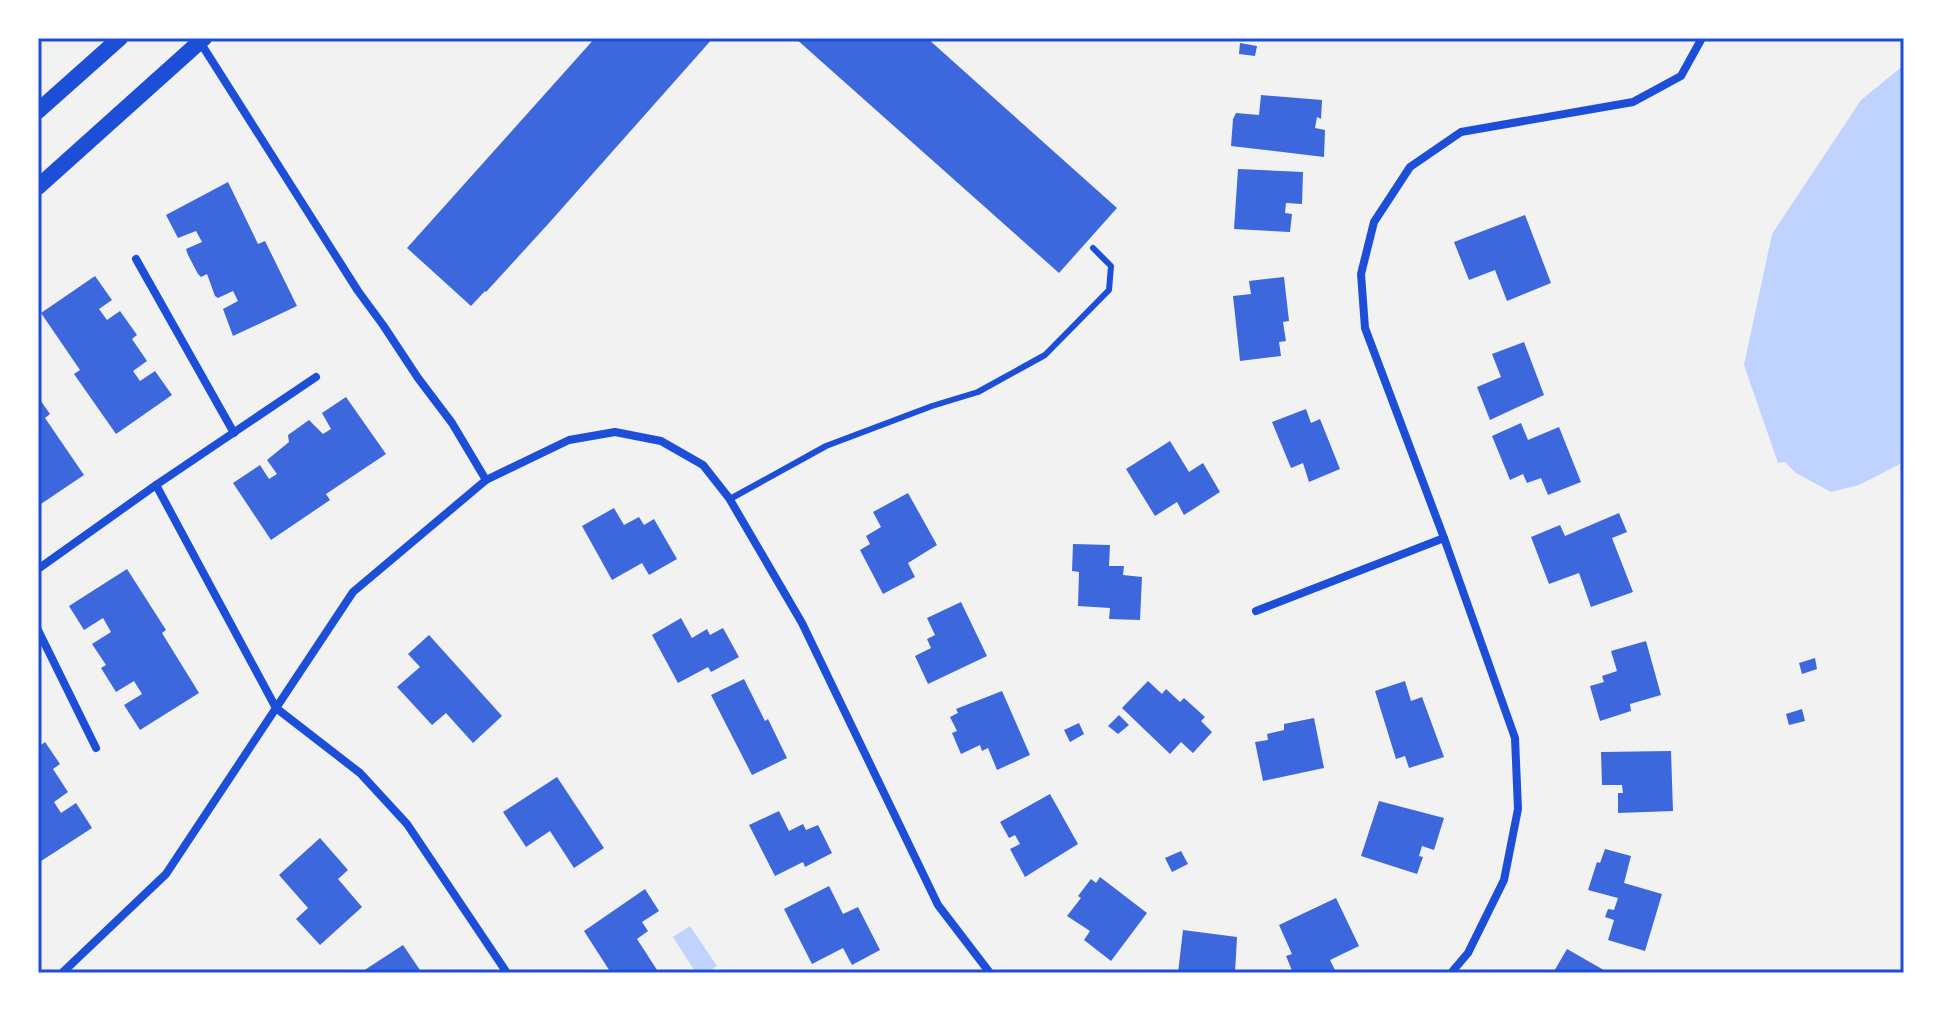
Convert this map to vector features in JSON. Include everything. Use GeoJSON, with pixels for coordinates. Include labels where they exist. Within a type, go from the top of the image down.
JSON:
{"type":"FeatureCollection","features":[{"type":"Feature","properties":{"kind":"main road"},"geometry":{"type":"LineString","coordinates":[[38,111],[120,38]]}},
{"type":"Feature","properties":{"kind":"main road"},"geometry":{"type":"LineString","coordinates":[[38,187],[202,40]]}},
{"type":"Feature","properties":{"kind":"street"},"geometry":{"type":"LineString","coordinates":[[1451,973],[1468,953],[1504,880],[1518,809],[1515,738],[1365,328],[1361,274],[1374,222],[1410,167],[1461,132],[1633,102],[1681,76],[1702,38]]}},
{"type":"Feature","properties":{"kind":"street"},"geometry":{"type":"LineString","coordinates":[[202,40],[358,291],[452,423],[486,480]]}},
{"type":"Feature","properties":{"kind":"street"},"geometry":{"type":"LineString","coordinates":[[136,259],[234,433]]}},
{"type":"Feature","properties":{"kind":"street"},"geometry":{"type":"LineString","coordinates":[[38,569],[316,377]]}},
{"type":"Feature","properties":{"kind":"street"},"geometry":{"type":"LineString","coordinates":[[62,973],[166,874],[353,592],[486,480],[569,440],[615,432],[661,441],[703,465],[730,499],[802,623],[938,905],[990,973]]}},
{"type":"Feature","properties":{"kind":"street"},"geometry":{"type":"LineString","coordinates":[[156,485],[276,708],[360,773],[407,824],[507,973]]}},
{"type":"Feature","properties":{"kind":"street"},"geometry":{"type":"LineString","coordinates":[[1256,611],[1444,538]]}},
{"type":"Feature","properties":{"kind":"street"},"geometry":{"type":"LineString","coordinates":[[38,630],[96,748]]}},
{"type":"Feature","properties":{"kind":"lane"},"geometry":{"type":"LineString","coordinates":[[730,499],[826,446],[978,392],[1045,355],[1109,290],[1111,266],[1093,248]]}},
{"type":"Feature","properties":{"kind":"water"},"geometry":{"type":"Polygon","coordinates":[[[1904,65],[1904,462],[1859,485],[1831,492],[1796,473],[1785,462],[1778,463],[1744,365],[1772,234],[1861,100],[1904,65]]]}},
{"type":"Feature","properties":{"kind":"water"},"geometry":{"type":"Polygon","coordinates":[[[690,926],[717,966],[706,973],[696,973],[673,937],[690,926]]]}},
{"type":"Feature","properties":{"kind":"building"},"geometry":{"type":"Polygon","coordinates":[[[595,38],[713,38],[471,306],[407,248],[595,38]]]}},
{"type":"Feature","properties":{"kind":"building"},"geometry":{"type":"Polygon","coordinates":[[[795,38],[927,38],[1117,208],[1059,273],[795,38]]]}},
{"type":"Feature","properties":{"kind":"building"},"geometry":{"type":"Polygon","coordinates":[[[1240,43],[1257,46],[1255,56],[1239,54],[1240,43]]]}},
{"type":"Feature","properties":{"kind":"building"},"geometry":{"type":"Polygon","coordinates":[[[1261,95],[1322,100],[1321,119],[1317,117],[1315,128],[1325,130],[1324,157],[1231,146],[1236,113],[1259,115],[1261,95]]]}},
{"type":"Feature","properties":{"kind":"building"},"geometry":{"type":"Polygon","coordinates":[[[1238,169],[1303,172],[1302,204],[1286,203],[1285,213],[1292,214],[1290,232],[1234,229],[1238,169]]]}},
{"type":"Feature","properties":{"kind":"building"},"geometry":{"type":"Polygon","coordinates":[[[228,182],[258,244],[265,241],[297,306],[233,336],[223,309],[238,301],[233,291],[218,298],[215,296],[207,274],[201,277],[198,274],[186,249],[202,242],[196,231],[178,238],[166,215],[228,182]]]}},
{"type":"Feature","properties":{"kind":"building"},"geometry":{"type":"Polygon","coordinates":[[[1525,215],[1551,283],[1507,301],[1495,270],[1469,280],[1454,242],[1525,215]]]}},
{"type":"Feature","properties":{"kind":"building"},"geometry":{"type":"Polygon","coordinates":[[[95,276],[112,300],[99,309],[107,320],[120,311],[137,335],[132,339],[147,361],[133,371],[140,381],[155,371],[172,395],[116,434],[74,374],[80,370],[41,313],[95,276]]]}},
{"type":"Feature","properties":{"kind":"building"},"geometry":{"type":"Polygon","coordinates":[[[1284,277],[1289,321],[1283,322],[1286,341],[1279,342],[1281,356],[1240,361],[1233,296],[1251,294],[1249,281],[1284,277]]]}},
{"type":"Feature","properties":{"kind":"building"},"geometry":{"type":"Polygon","coordinates":[[[1524,342],[1544,395],[1490,420],[1477,387],[1501,377],[1492,354],[1524,342]]]}},
{"type":"Feature","properties":{"kind":"building"},"geometry":{"type":"Polygon","coordinates":[[[38,397],[50,414],[45,418],[84,475],[38,506],[38,397]]]}},
{"type":"Feature","properties":{"kind":"building"},"geometry":{"type":"Polygon","coordinates":[[[346,397],[386,454],[326,494],[330,500],[271,540],[233,483],[260,465],[269,479],[277,474],[267,460],[289,442],[288,435],[309,420],[323,434],[331,429],[322,413],[346,397]]]}},
{"type":"Feature","properties":{"kind":"building"},"geometry":{"type":"Polygon","coordinates":[[[1306,409],[1311,423],[1320,419],[1340,469],[1309,482],[1303,463],[1291,468],[1272,422],[1306,409]]]}},
{"type":"Feature","properties":{"kind":"building"},"geometry":{"type":"Polygon","coordinates":[[[1521,423],[1528,440],[1559,427],[1581,482],[1548,495],[1541,478],[1527,483],[1523,474],[1510,480],[1492,436],[1521,423]]]}},
{"type":"Feature","properties":{"kind":"building"},"geometry":{"type":"Polygon","coordinates":[[[1170,441],[1189,472],[1203,463],[1220,492],[1184,515],[1177,502],[1155,516],[1126,469],[1170,441]]]}},
{"type":"Feature","properties":{"kind":"building"},"geometry":{"type":"Polygon","coordinates":[[[908,493],[937,545],[908,563],[915,577],[883,594],[860,550],[870,544],[866,536],[881,527],[873,512],[908,493]]]}},
{"type":"Feature","properties":{"kind":"building"},"geometry":{"type":"Polygon","coordinates":[[[614,508],[624,525],[639,517],[644,525],[654,519],[677,559],[649,575],[642,563],[612,580],[582,526],[614,508]]]}},
{"type":"Feature","properties":{"kind":"building"},"geometry":{"type":"Polygon","coordinates":[[[1619,513],[1627,532],[1612,538],[1633,592],[1591,607],[1579,573],[1549,584],[1531,537],[1560,525],[1565,536],[1619,513]]]}},
{"type":"Feature","properties":{"kind":"building"},"geometry":{"type":"Polygon","coordinates":[[[1073,544],[1110,545],[1109,566],[1124,566],[1123,575],[1142,577],[1140,620],[1109,619],[1110,608],[1078,606],[1079,572],[1072,571],[1073,544]]]}},
{"type":"Feature","properties":{"kind":"building"},"geometry":{"type":"Polygon","coordinates":[[[127,569],[166,630],[162,633],[199,693],[140,730],[124,705],[142,694],[134,681],[116,692],[101,668],[106,665],[92,644],[111,632],[103,618],[84,630],[69,606],[127,569]]]}},
{"type":"Feature","properties":{"kind":"building"},"geometry":{"type":"Polygon","coordinates":[[[961,602],[987,656],[928,684],[915,656],[931,648],[927,639],[935,635],[927,618],[961,602]]]}},
{"type":"Feature","properties":{"kind":"building"},"geometry":{"type":"Polygon","coordinates":[[[681,618],[692,638],[707,629],[710,635],[723,628],[739,657],[711,672],[708,667],[678,683],[652,635],[681,618]]]}},
{"type":"Feature","properties":{"kind":"building"},"geometry":{"type":"Polygon","coordinates":[[[429,635],[502,716],[473,743],[446,713],[432,725],[397,687],[420,667],[408,654],[429,635]]]}},
{"type":"Feature","properties":{"kind":"building"},"geometry":{"type":"Polygon","coordinates":[[[1646,641],[1661,695],[1630,704],[1631,711],[1600,721],[1590,686],[1604,682],[1602,676],[1617,671],[1611,651],[1646,641]]]}},
{"type":"Feature","properties":{"kind":"building"},"geometry":{"type":"Polygon","coordinates":[[[1815,658],[1817,669],[1802,674],[1799,663],[1815,658]]]}},
{"type":"Feature","properties":{"kind":"building"},"geometry":{"type":"Polygon","coordinates":[[[744,679],[787,758],[752,775],[711,695],[744,679]]]}},
{"type":"Feature","properties":{"kind":"building"},"geometry":{"type":"Polygon","coordinates":[[[1148,681],[1162,694],[1166,689],[1180,702],[1184,698],[1205,717],[1201,721],[1212,732],[1193,753],[1181,742],[1170,754],[1122,708],[1148,681]]]}},
{"type":"Feature","properties":{"kind":"building"},"geometry":{"type":"Polygon","coordinates":[[[1405,681],[1411,701],[1422,697],[1444,757],[1409,768],[1405,756],[1396,759],[1375,691],[1405,681]]]}},
{"type":"Feature","properties":{"kind":"building"},"geometry":{"type":"Polygon","coordinates":[[[1002,691],[1030,755],[997,770],[988,748],[982,751],[980,745],[961,754],[952,733],[957,731],[950,717],[958,713],[956,709],[1002,691]]]}},
{"type":"Feature","properties":{"kind":"building"},"geometry":{"type":"Polygon","coordinates":[[[1802,709],[1805,721],[1789,725],[1786,714],[1802,709]]]}},
{"type":"Feature","properties":{"kind":"building"},"geometry":{"type":"Polygon","coordinates":[[[1119,715],[1129,725],[1118,734],[1108,726],[1119,715]]]}},
{"type":"Feature","properties":{"kind":"building"},"geometry":{"type":"Polygon","coordinates":[[[1314,718],[1324,768],[1263,781],[1255,742],[1268,740],[1267,734],[1284,730],[1284,724],[1314,718]]]}},
{"type":"Feature","properties":{"kind":"building"},"geometry":{"type":"Polygon","coordinates":[[[1079,723],[1084,734],[1070,742],[1064,730],[1079,723]]]}},
{"type":"Feature","properties":{"kind":"building"},"geometry":{"type":"Polygon","coordinates":[[[45,742],[60,764],[53,769],[68,792],[54,802],[61,813],[76,803],[92,828],[38,863],[38,747],[45,742]]]}},
{"type":"Feature","properties":{"kind":"building"},"geometry":{"type":"Polygon","coordinates":[[[1671,751],[1673,811],[1618,813],[1618,793],[1623,793],[1622,785],[1602,785],[1601,752],[1671,751]]]}},
{"type":"Feature","properties":{"kind":"building"},"geometry":{"type":"Polygon","coordinates":[[[557,777],[604,848],[574,868],[550,831],[526,847],[503,812],[557,777]]]}},
{"type":"Feature","properties":{"kind":"building"},"geometry":{"type":"Polygon","coordinates":[[[1050,794],[1078,844],[1025,877],[1010,849],[1020,844],[1015,835],[1009,838],[1000,822],[1050,794]]]}},
{"type":"Feature","properties":{"kind":"building"},"geometry":{"type":"Polygon","coordinates":[[[1379,801],[1444,818],[1434,850],[1422,846],[1419,856],[1423,857],[1417,874],[1361,856],[1379,801]]]}},
{"type":"Feature","properties":{"kind":"building"},"geometry":{"type":"Polygon","coordinates":[[[779,811],[789,831],[803,824],[806,830],[818,825],[832,853],[805,867],[803,862],[775,876],[749,825],[779,811]]]}},
{"type":"Feature","properties":{"kind":"building"},"geometry":{"type":"Polygon","coordinates":[[[320,838],[348,870],[338,879],[362,907],[320,945],[296,919],[308,908],[279,875],[320,838]]]}},
{"type":"Feature","properties":{"kind":"building"},"geometry":{"type":"Polygon","coordinates":[[[1605,849],[1631,856],[1624,883],[1662,894],[1645,951],[1608,940],[1614,920],[1605,917],[1608,909],[1614,910],[1618,898],[1588,890],[1597,862],[1600,863],[1605,849]]]}},
{"type":"Feature","properties":{"kind":"building"},"geometry":{"type":"Polygon","coordinates":[[[1181,851],[1188,864],[1172,872],[1165,858],[1181,851]]]}},
{"type":"Feature","properties":{"kind":"building"},"geometry":{"type":"Polygon","coordinates":[[[1100,877],[1147,913],[1111,961],[1084,940],[1090,931],[1067,916],[1091,879],[1096,883],[1100,877]]]}},
{"type":"Feature","properties":{"kind":"building"},"geometry":{"type":"Polygon","coordinates":[[[829,886],[843,914],[858,907],[880,950],[852,965],[843,948],[812,964],[784,909],[829,886]]]}},
{"type":"Feature","properties":{"kind":"building"},"geometry":{"type":"Polygon","coordinates":[[[645,889],[659,911],[642,922],[648,931],[637,939],[659,973],[611,973],[584,931],[645,889]]]}},
{"type":"Feature","properties":{"kind":"building"},"geometry":{"type":"Polygon","coordinates":[[[1336,898],[1359,946],[1330,960],[1335,970],[1329,973],[1293,973],[1286,956],[1292,954],[1279,925],[1336,898]]]}},
{"type":"Feature","properties":{"kind":"building"},"geometry":{"type":"Polygon","coordinates":[[[1183,930],[1237,937],[1235,973],[1178,973],[1183,930]]]}},
{"type":"Feature","properties":{"kind":"building"},"geometry":{"type":"Polygon","coordinates":[[[403,945],[422,973],[360,973],[403,945]]]}},
{"type":"Feature","properties":{"kind":"building"},"geometry":{"type":"Polygon","coordinates":[[[1567,949],[1609,973],[1553,973],[1567,949]]]}}]}
